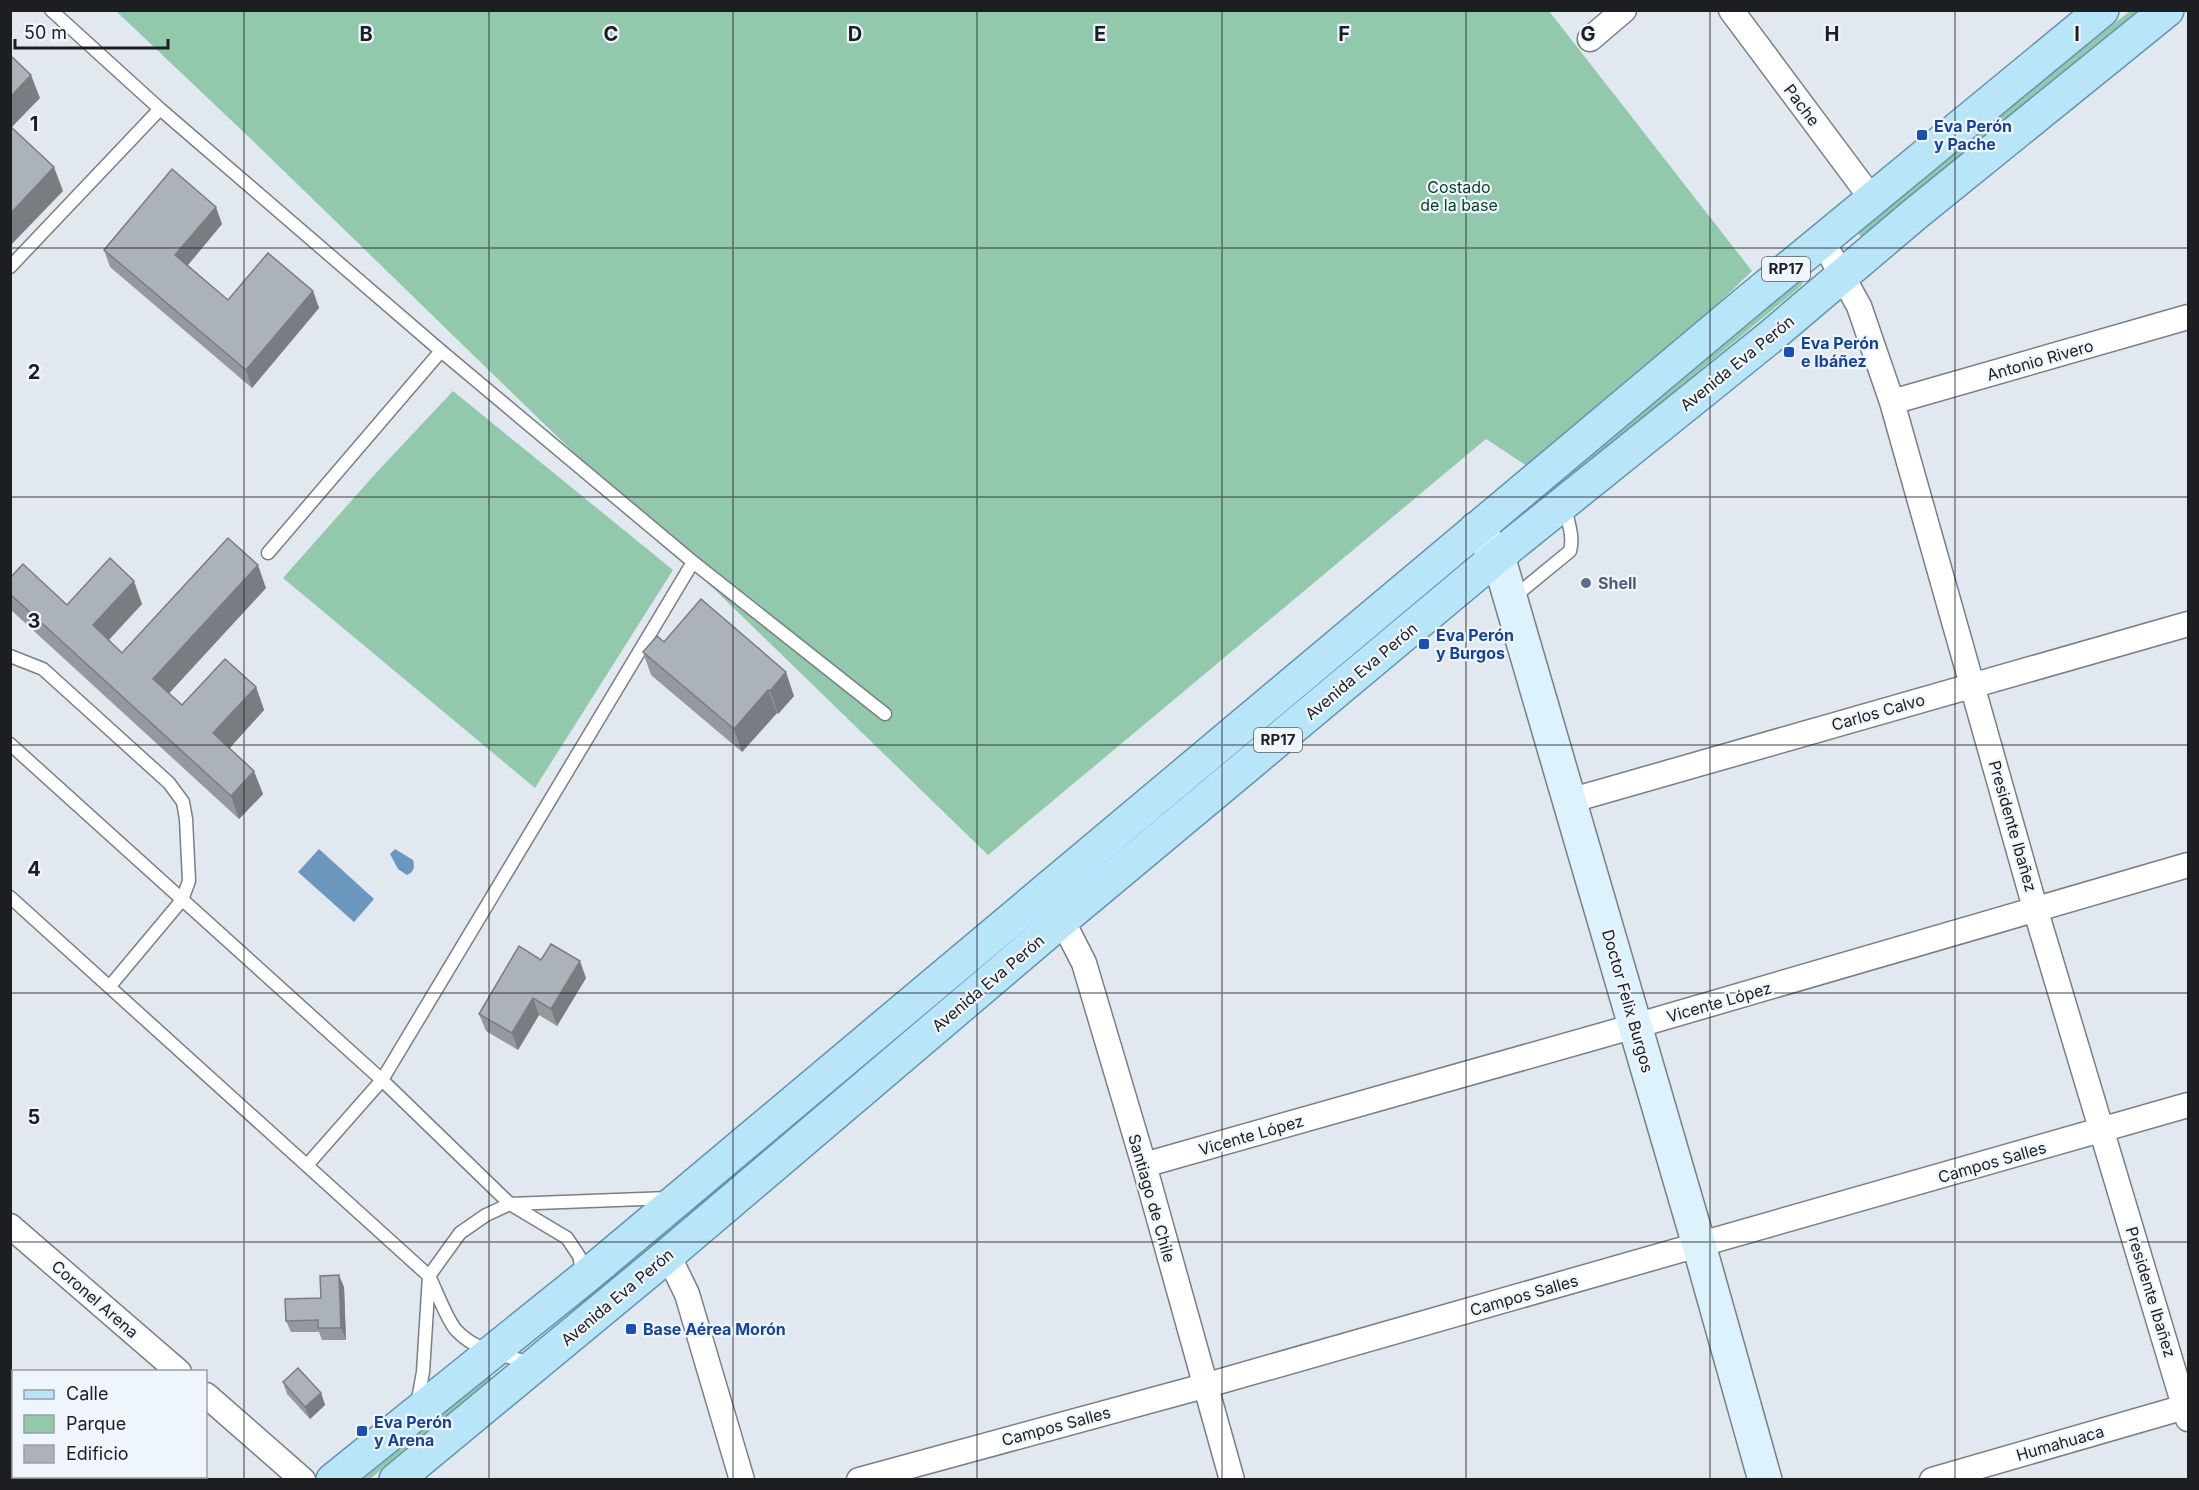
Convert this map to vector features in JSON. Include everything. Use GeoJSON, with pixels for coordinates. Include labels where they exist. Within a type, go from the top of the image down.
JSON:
{"type":"FeatureCollection","features":[{"type":"Feature","properties":{"kind":"main road","name":"Avenida Eva Perón"},"geometry":{"type":"LineString","coordinates":[[333,1479],[490,1351],[581,1288],[680,1198],[1476,529],[2102,10]]}},
{"type":"Feature","properties":{"kind":"main road","name":"Avenida Eva Perón"},"geometry":{"type":"LineString","coordinates":[[396,1479],[538,1364],[568,1330],[668,1255],[1062,920],[1498,556],[2167,11]]}},
{"type":"Feature","properties":{"kind":"street"},"geometry":{"type":"LineString","coordinates":[[1590,39],[1624,10]]}},
{"type":"Feature","properties":{"kind":"street","name":"Pache"},"geometry":{"type":"LineString","coordinates":[[1731,10],[1872,199]]}},
{"type":"Feature","properties":{"kind":"street","name":"Presidente Ibañez"},"geometry":{"type":"LineString","coordinates":[[1822,240],[1859,306],[1892,402],[2035,908],[2187,1411]]}},
{"type":"Feature","properties":{"kind":"street","name":"Antonio Rivero"},"geometry":{"type":"LineString","coordinates":[[1892,402],[2188,317]]}},
{"type":"Feature","properties":{"kind":"street","name":"Doctor Felix Burgos"},"geometry":{"type":"LineString","coordinates":[[1476,529],[1498,556],[1765,1479]]}},
{"type":"Feature","properties":{"kind":"street","name":"Carlos Calvo"},"geometry":{"type":"LineString","coordinates":[[1569,801],[2188,624]]}},
{"type":"Feature","properties":{"kind":"street","name":"Vicente López"},"geometry":{"type":"LineString","coordinates":[[1144,1165],[1635,1026],[2188,865]]}},
{"type":"Feature","properties":{"kind":"street","name":"Santiago de Chile"},"geometry":{"type":"LineString","coordinates":[[1062,920],[1084,963],[1144,1165],[1204,1386],[1232,1479]]}},
{"type":"Feature","properties":{"kind":"street","name":"Campos Salles"},"geometry":{"type":"LineString","coordinates":[[859,1479],[1204,1386],[2188,1105]]}},
{"type":"Feature","properties":{"kind":"street","name":"Coronel Arena"},"geometry":{"type":"LineString","coordinates":[[10,1226],[178,1370]]}},
{"type":"Feature","properties":{"kind":"street"},"geometry":{"type":"LineString","coordinates":[[668,1255],[687,1294],[742,1479]]}},
{"type":"Feature","properties":{"kind":"street"},"geometry":{"type":"LineString","coordinates":[[207,1396],[303,1479]]}},
{"type":"Feature","properties":{"kind":"street","name":"Humahuaca"},"geometry":{"type":"LineString","coordinates":[[1932,1479],[2187,1411]]}},
{"type":"Feature","properties":{"kind":"lane"},"geometry":{"type":"LineString","coordinates":[[51,10],[160,109],[441,351],[693,562],[885,714]]}},
{"type":"Feature","properties":{"kind":"lane"},"geometry":{"type":"LineString","coordinates":[[10,267],[160,109]]}},
{"type":"Feature","properties":{"kind":"lane"},"geometry":{"type":"LineString","coordinates":[[268,553],[441,351]]}},
{"type":"Feature","properties":{"kind":"lane"},"geometry":{"type":"LineString","coordinates":[[1510,600],[1570,551],[1572,535],[1564,503]]}},
{"type":"Feature","properties":{"kind":"lane"},"geometry":{"type":"LineString","coordinates":[[308,1164],[382,1080],[693,562]]}},
{"type":"Feature","properties":{"kind":"lane"},"geometry":{"type":"LineString","coordinates":[[10,656],[44,669],[169,783],[183,802],[189,881],[182,900],[110,986]]}},
{"type":"Feature","properties":{"kind":"lane"},"geometry":{"type":"LineString","coordinates":[[10,744],[382,1080],[510,1204],[567,1238],[579,1256],[581,1288]]}},
{"type":"Feature","properties":{"kind":"lane"},"geometry":{"type":"LineString","coordinates":[[10,897],[308,1164],[429,1276],[455,1329],[472,1343],[490,1351],[538,1364]]}},
{"type":"Feature","properties":{"kind":"lane"},"geometry":{"type":"LineString","coordinates":[[416,1412],[423,1372],[429,1276],[460,1233],[486,1215],[510,1204],[680,1198]]}},
{"type":"Feature","properties":{"kind":"green space","name":"Costado de la base"},"geometry":{"type":"Polygon","coordinates":[[[116,11],[1549,11],[1752,271],[1541,475],[1486,439],[988,855],[252,140],[116,11]]]}},
{"type":"Feature","properties":{"kind":"green space"},"geometry":{"type":"Polygon","coordinates":[[[2130,11],[2138,13],[1861,237],[1856,230],[2130,11]]]}},
{"type":"Feature","properties":{"kind":"green space"},"geometry":{"type":"Polygon","coordinates":[[[1801,277],[1804,281],[1801,286],[1520,520],[1517,516],[1801,277]]]}},
{"type":"Feature","properties":{"kind":"green space"},"geometry":{"type":"Polygon","coordinates":[[[453,391],[673,570],[535,788],[283,578],[376,473],[453,391]]]}},
{"type":"Feature","properties":{"kind":"green space"},"geometry":{"type":"Polygon","coordinates":[[[1452,567],[1458,571],[600,1290],[596,1285],[1452,567]]]}},
{"type":"Feature","properties":{"kind":"green space"},"geometry":{"type":"Polygon","coordinates":[[[489,1375],[492,1378],[370,1479],[362,1480],[489,1375]]]}},
{"type":"Feature","properties":{"kind":"water"},"geometry":{"type":"Polygon","coordinates":[[[319,849],[374,899],[354,922],[298,872],[319,849]]]}},
{"type":"Feature","properties":{"kind":"water"},"geometry":{"type":"Polygon","coordinates":[[[395,849],[413,860],[413,869],[409,874],[398,869],[390,854],[395,849]]]}},
{"type":"Feature","properties":{"kind":"building"},"geometry":{"type":"Polygon","coordinates":[[[10,55],[31,75],[10,97],[10,55]]]}},
{"type":"Feature","properties":{"kind":"building"},"geometry":{"type":"Polygon","coordinates":[[[10,126],[54,167],[10,214],[10,126]]]}},
{"type":"Feature","properties":{"kind":"building"},"geometry":{"type":"Polygon","coordinates":[[[172,169],[216,207],[175,255],[228,300],[268,253],[313,291],[246,370],[104,250],[172,169]]]}},
{"type":"Feature","properties":{"kind":"building"},"geometry":{"type":"Polygon","coordinates":[[[228,538],[258,565],[153,679],[182,705],[225,659],[256,687],[213,733],[254,771],[231,796],[10,594],[10,578],[23,564],[67,605],[110,558],[134,581],[93,625],[122,653],[228,538]]]}},
{"type":"Feature","properties":{"kind":"building"},"geometry":{"type":"Polygon","coordinates":[[[701,599],[786,672],[734,729],[643,652],[657,636],[664,642],[701,599]]]}},
{"type":"Feature","properties":{"kind":"building"},"geometry":{"type":"Polygon","coordinates":[[[551,944],[580,961],[551,1009],[533,998],[512,1033],[479,1014],[519,946],[541,960],[551,944]]]}},
{"type":"Feature","properties":{"kind":"building"},"geometry":{"type":"Polygon","coordinates":[[[339,1275],[341,1328],[318,1328],[318,1320],[286,1321],[285,1299],[321,1298],[320,1276],[339,1275]]]}},
{"type":"Feature","properties":{"kind":"building"},"geometry":{"type":"Polygon","coordinates":[[[298,1368],[321,1393],[305,1407],[283,1382],[298,1368]]]}},
{"type":"Feature","properties":{"kind":"place","name":"Eva Perón y Pache"},"geometry":{"type":"Point","coordinates":[1922,135]}},
{"type":"Feature","properties":{"kind":"place","name":"Eva Perón e Ibáñez"},"geometry":{"type":"Point","coordinates":[1789,352]}},
{"type":"Feature","properties":{"kind":"place","name":"Shell"},"geometry":{"type":"Point","coordinates":[1586,583]}},
{"type":"Feature","properties":{"kind":"place","name":"Eva Perón y Burgos"},"geometry":{"type":"Point","coordinates":[1424,644]}},
{"type":"Feature","properties":{"kind":"place","name":"Base Aérea Morón"},"geometry":{"type":"Point","coordinates":[631,1329]}},
{"type":"Feature","properties":{"kind":"place","name":"Eva Perón y Arena"},"geometry":{"type":"Point","coordinates":[362,1431]}}]}
